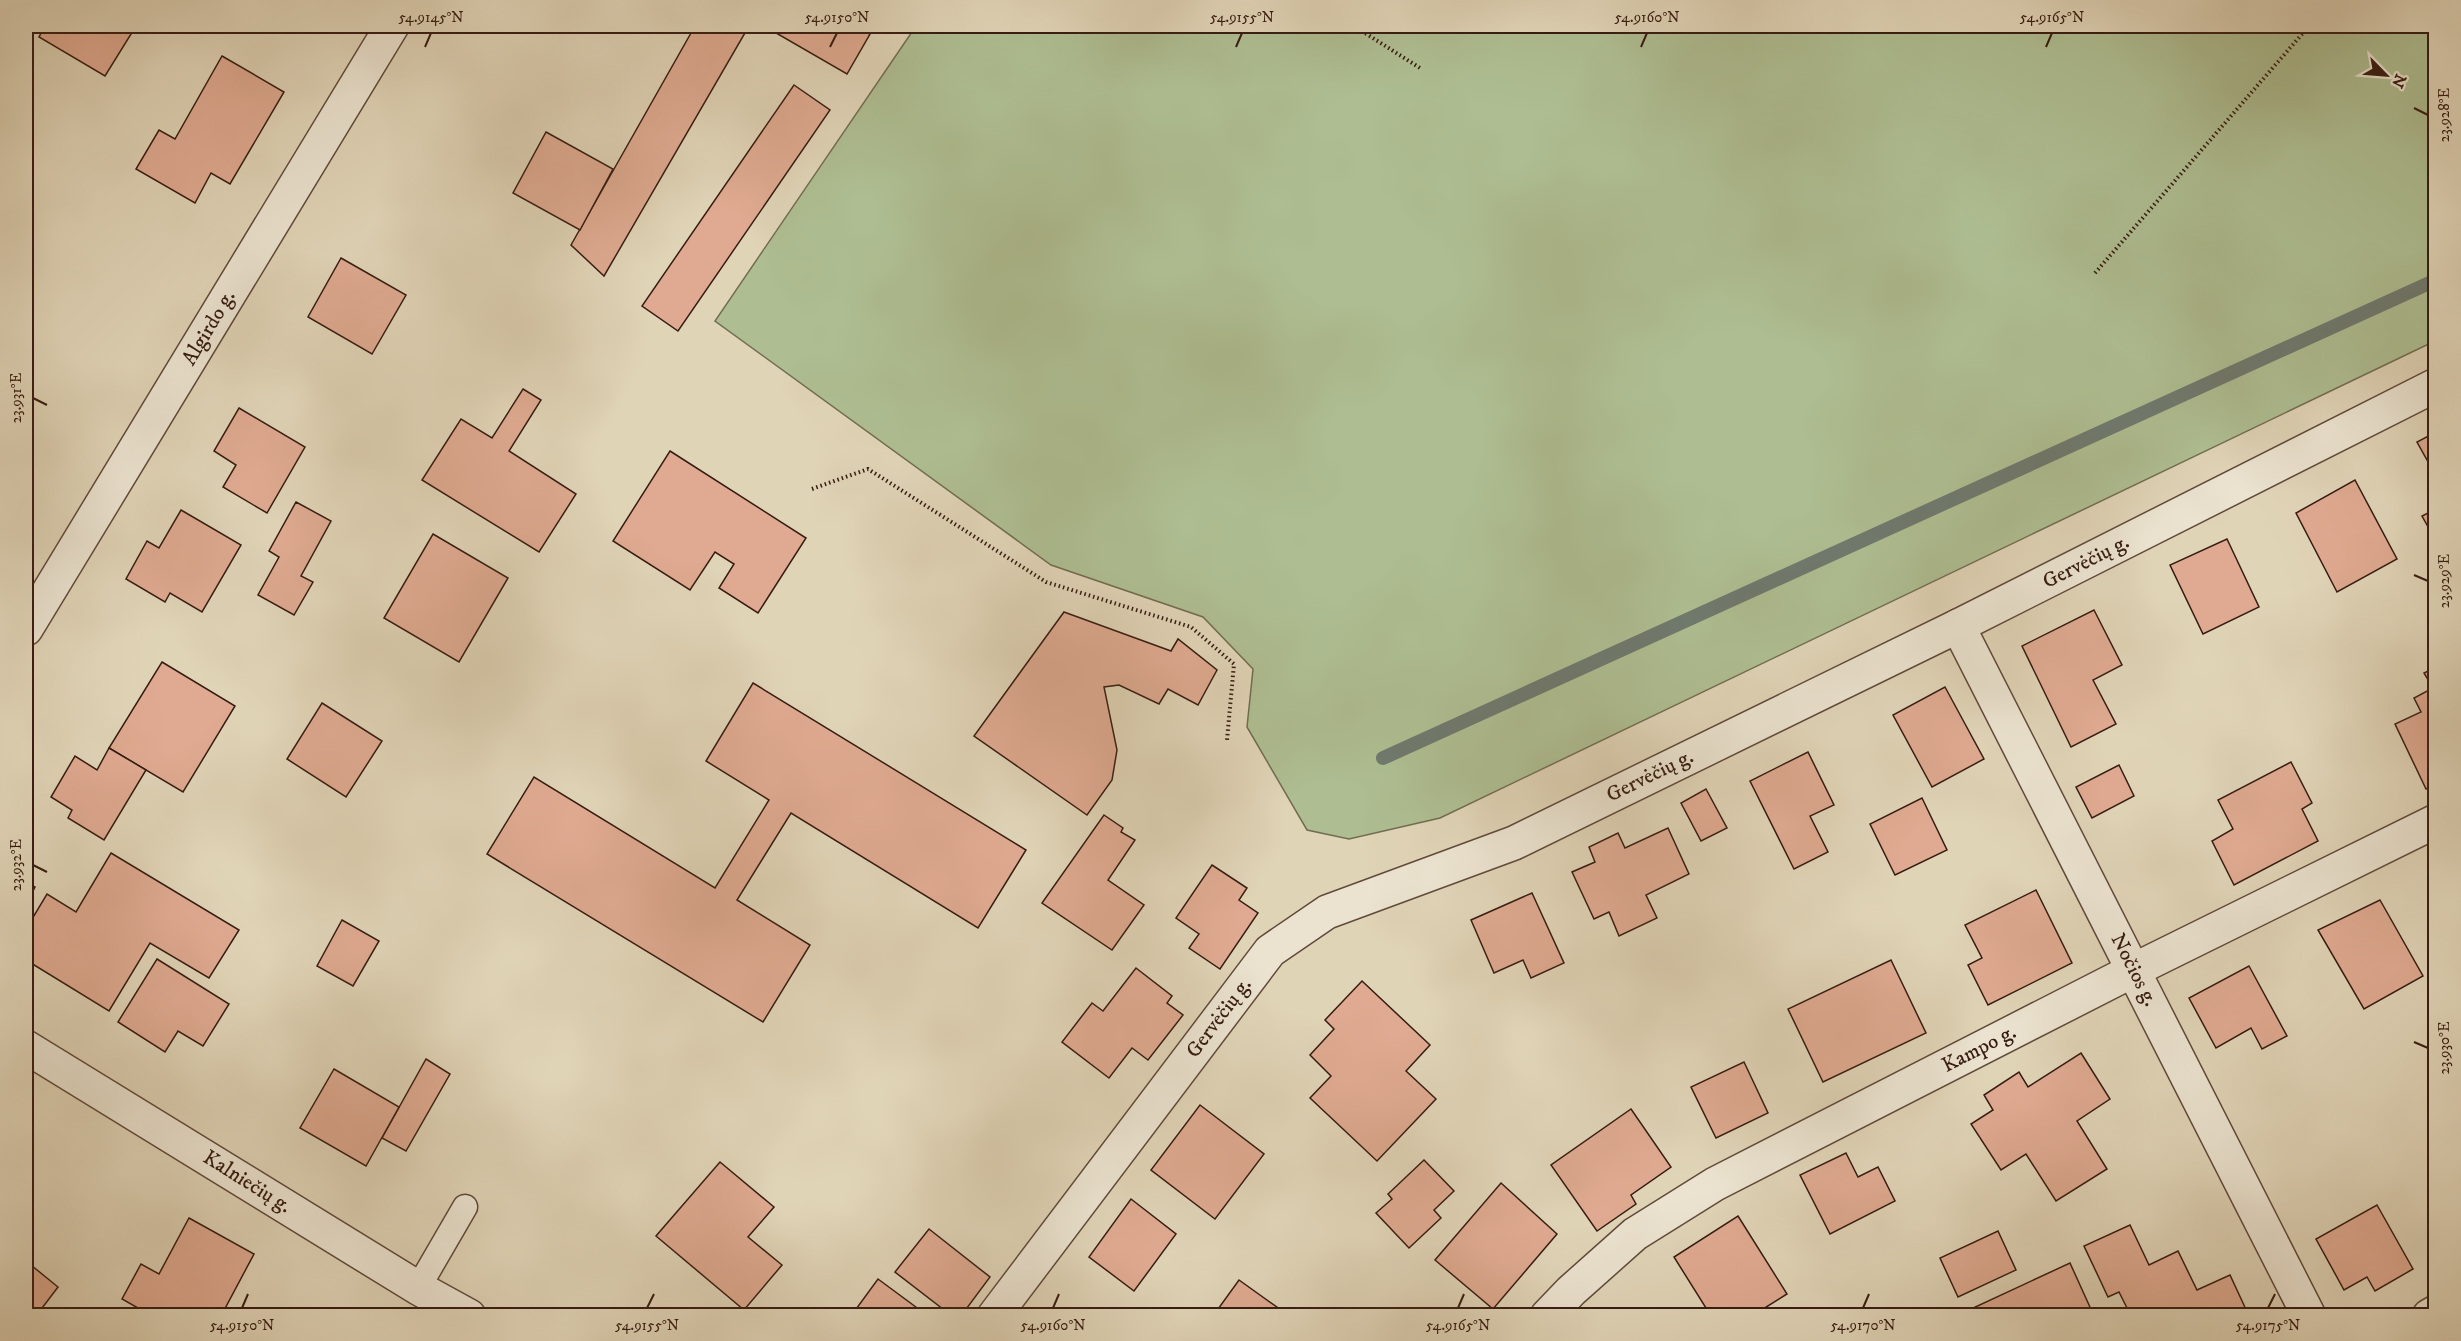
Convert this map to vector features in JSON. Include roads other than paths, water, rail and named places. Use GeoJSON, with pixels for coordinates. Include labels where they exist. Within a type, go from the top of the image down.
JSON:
{"type":"FeatureCollection","features":[{"type":"Feature","properties":{"kind":"street","name":"Algirdo g."},"geometry":{"type":"LineString","coordinates":[[26,629],[392,26]]}},
{"type":"Feature","properties":{"kind":"street","name":"Gervėčių g."},"geometry":{"type":"LineString","coordinates":[[994,1316],[1270,951],[1327,912],[1514,843],[1958,626],[2436,385]]}},
{"type":"Feature","properties":{"kind":"street","name":"Nočios g."},"geometry":{"type":"LineString","coordinates":[[1958,626],[2309,1316]]}},
{"type":"Feature","properties":{"kind":"street","name":"Kampo g."},"geometry":{"type":"LineString","coordinates":[[1547,1316],[1571,1291],[1635,1234],[1715,1184],[2134,970],[2436,822]]}},
{"type":"Feature","properties":{"kind":"street","name":"Kalniečių g."},"geometry":{"type":"LineString","coordinates":[[26,1047],[418,1288],[469,1316]]}},
{"type":"Feature","properties":{"kind":"street"},"geometry":{"type":"LineString","coordinates":[[2429,1316],[2436,1312]]}},
{"type":"Feature","properties":{"kind":"lane"},"geometry":{"type":"LineString","coordinates":[[418,1288],[465,1207]]}},
{"type":"Feature","properties":{"kind":"waterway"},"geometry":{"type":"LineString","coordinates":[[1383,758],[2436,280]]}}]}
